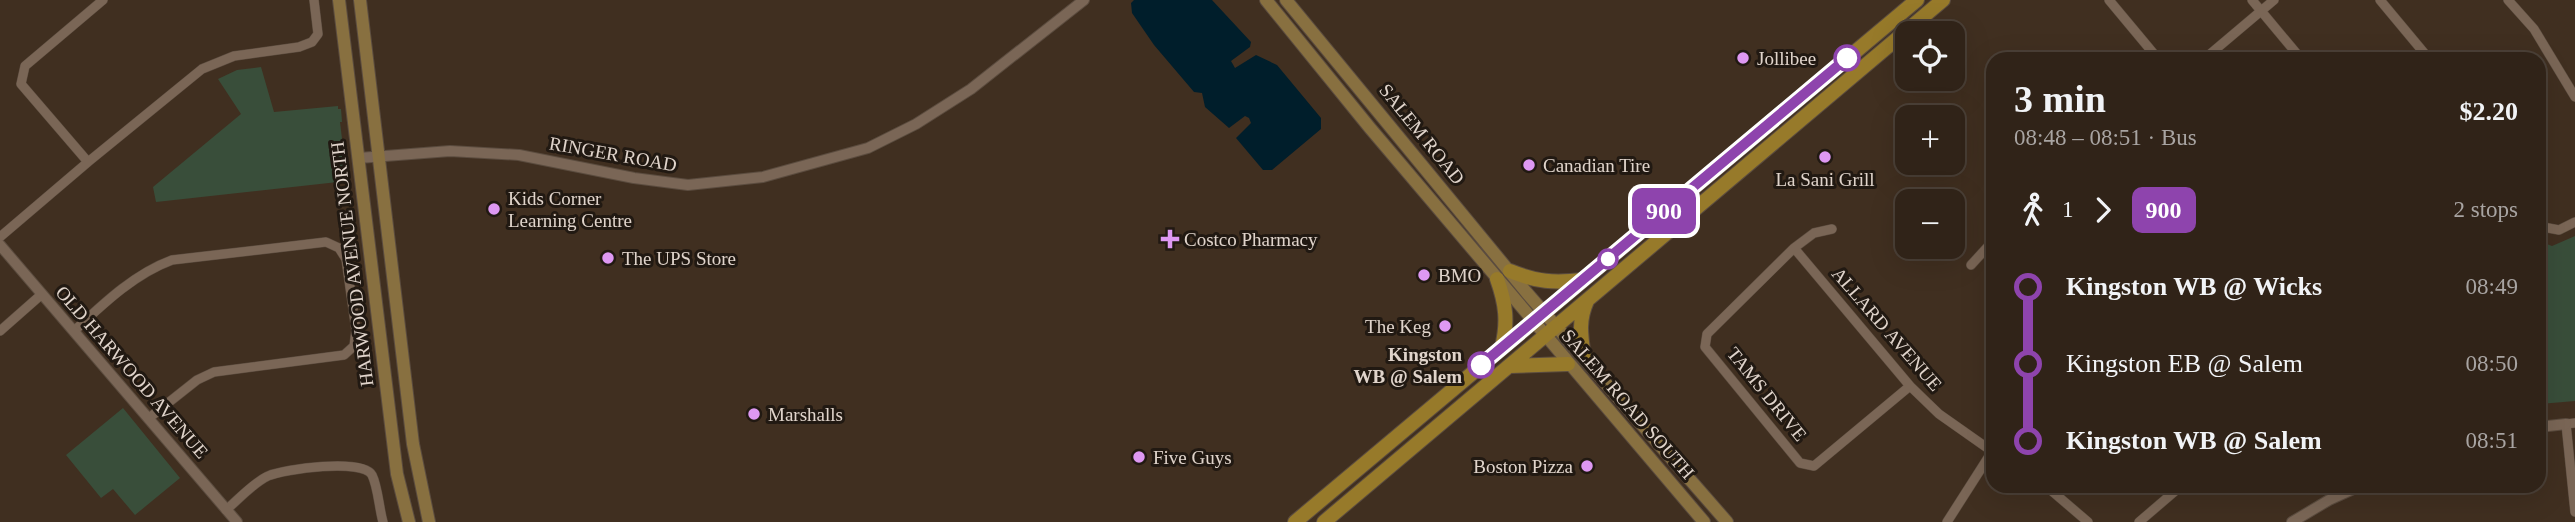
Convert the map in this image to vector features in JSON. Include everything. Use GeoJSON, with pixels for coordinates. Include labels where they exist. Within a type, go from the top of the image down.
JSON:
{"type":"FeatureCollection","features":[{"type":"Feature","properties":{"kind":"main road","name":"HARWOOD AVENUE NORTH"},"geometry":{"type":"LineString","coordinates":[[339,0],[397,474],[409,522]]}},
{"type":"Feature","properties":{"kind":"main road","name":"HARWOOD AVENUE NORTH"},"geometry":{"type":"LineString","coordinates":[[360,0],[413,444],[429,522]]}},
{"type":"Feature","properties":{"kind":"main road","name":"SALEM ROAD"},"geometry":{"type":"LineString","coordinates":[[1266,0],[1503,275],[1527,293]]}},
{"type":"Feature","properties":{"kind":"main road","name":"SALEM ROAD"},"geometry":{"type":"LineString","coordinates":[[1286,0],[1503,275]]}},
{"type":"Feature","properties":{"kind":"main road"},"geometry":{"type":"LineString","coordinates":[[1295,522],[1917,0]]}},
{"type":"Feature","properties":{"kind":"main road"},"geometry":{"type":"LineString","coordinates":[[1324,522],[1943,0]]}},
{"type":"Feature","properties":{"kind":"main road"},"geometry":{"type":"LineString","coordinates":[[1502,347],[1507,326],[1503,275],[1551,283],[1583,280]]}},
{"type":"Feature","properties":{"kind":"main road","name":"SALEM ROAD SOUTH"},"geometry":{"type":"LineString","coordinates":[[1503,275],[1532,321],[1551,331],[1584,357],[1727,522]]}},
{"type":"Feature","properties":{"kind":"main road","name":"SALEM ROAD SOUTH"},"geometry":{"type":"LineString","coordinates":[[1527,293],[1544,311],[1568,364],[1704,522]]}},
{"type":"Feature","properties":{"kind":"main road"},"geometry":{"type":"LineString","coordinates":[[1584,357],[1580,330],[1581,314],[1587,300]]}},
{"type":"Feature","properties":{"kind":"main road"},"geometry":{"type":"LineString","coordinates":[[1510,366],[1568,364]]}},
{"type":"Feature","properties":{"kind":"street"},"geometry":{"type":"LineString","coordinates":[[88,162],[21,84],[25,66],[103,0]]}},
{"type":"Feature","properties":{"kind":"street"},"geometry":{"type":"LineString","coordinates":[[0,237],[202,69],[234,56],[299,47],[312,42],[318,34],[314,0]]}},
{"type":"Feature","properties":{"kind":"street","name":"RINGER ROAD"},"geometry":{"type":"LineString","coordinates":[[359,158],[450,152],[519,155],[634,178],[688,185],[763,177],[868,148],[916,124],[971,89],[1084,0]]}},
{"type":"Feature","properties":{"kind":"street"},"geometry":{"type":"LineString","coordinates":[[2109,0],[2152,52]]}},
{"type":"Feature","properties":{"kind":"street"},"geometry":{"type":"LineString","coordinates":[[2252,0],[2295,52]]}},
{"type":"Feature","properties":{"kind":"street"},"geometry":{"type":"LineString","coordinates":[[2212,52],[2274,0]]}},
{"type":"Feature","properties":{"kind":"street"},"geometry":{"type":"LineString","coordinates":[[2380,0],[2423,52]]}},
{"type":"Feature","properties":{"kind":"street"},"geometry":{"type":"LineString","coordinates":[[2508,0],[2534,29],[2575,97]]}},
{"type":"Feature","properties":{"kind":"street"},"geometry":{"type":"LineString","coordinates":[[2546,228],[2559,230],[2575,222]]}},
{"type":"Feature","properties":{"kind":"street","name":"TAMS DRIVE"},"geometry":{"type":"LineString","coordinates":[[1832,229],[1814,233],[1794,248],[1707,334],[1704,347],[1800,463],[1814,466],[1910,386]]}},
{"type":"Feature","properties":{"kind":"street"},"geometry":{"type":"LineString","coordinates":[[74,331],[133,281],[151,268],[172,260],[326,242],[339,248],[346,259],[356,330],[354,346],[344,355],[214,372],[198,380],[149,418]]}},
{"type":"Feature","properties":{"kind":"street","name":"OLD HARWOOD AVENUE"},"geometry":{"type":"LineString","coordinates":[[0,245],[237,522]]}},
{"type":"Feature","properties":{"kind":"street","name":"ALLARD AVENUE"},"geometry":{"type":"LineString","coordinates":[[1794,248],[1910,386],[1939,414],[1986,446]]}},
{"type":"Feature","properties":{"kind":"street"},"geometry":{"type":"LineString","coordinates":[[1971,265],[1986,249]]}},
{"type":"Feature","properties":{"kind":"street"},"geometry":{"type":"LineString","coordinates":[[0,331],[42,294]]}},
{"type":"Feature","properties":{"kind":"street"},"geometry":{"type":"LineString","coordinates":[[2546,426],[2571,424],[2575,512]]}},
{"type":"Feature","properties":{"kind":"street"},"geometry":{"type":"LineString","coordinates":[[1947,522],[1986,462]]}},
{"type":"Feature","properties":{"kind":"street"},"geometry":{"type":"LineString","coordinates":[[226,510],[266,477],[283,471],[352,465],[365,468],[372,474],[383,522]]}},
{"type":"Feature","properties":{"kind":"street"},"geometry":{"type":"LineString","coordinates":[[2054,493],[2088,522]]}},
{"type":"Feature","properties":{"kind":"street"},"geometry":{"type":"LineString","coordinates":[[2139,522],[2173,493]]}},
{"type":"Feature","properties":{"kind":"street"},"geometry":{"type":"LineString","coordinates":[[2291,522],[2344,493]]}},
{"type":"Feature","properties":{"kind":"green space"},"geometry":{"type":"Polygon","coordinates":[[[261,67],[274,112],[338,106],[338,109],[341,109],[347,181],[156,202],[153,187],[241,114],[218,79],[237,70],[261,67]]]}},
{"type":"Feature","properties":{"kind":"green space"},"geometry":{"type":"Polygon","coordinates":[[[2575,236],[2575,401],[2546,403],[2546,244],[2552,246],[2575,236]]]}},
{"type":"Feature","properties":{"kind":"green space"},"geometry":{"type":"Polygon","coordinates":[[[123,408],[180,478],[135,515],[113,489],[101,498],[66,455],[123,408]]]}},
{"type":"Feature","properties":{"kind":"water"},"geometry":{"type":"Polygon","coordinates":[[[1134,0],[1212,0],[1251,42],[1250,47],[1231,61],[1235,68],[1256,55],[1277,65],[1321,118],[1321,129],[1272,170],[1263,170],[1236,138],[1251,123],[1249,118],[1245,116],[1229,128],[1205,107],[1202,93],[1194,92],[1154,45],[1132,13],[1131,3],[1134,0]]]}},
{"type":"Feature","properties":{"kind":"bus line","name":"900"},"geometry":{"type":"LineString","coordinates":[[1481,365],[1847,58]]}},
{"type":"Feature","properties":{"kind":"place","name":"Jollibee"},"geometry":{"type":"Point","coordinates":[1743,58]}},
{"type":"Feature","properties":{"kind":"place","name":"La Sani Grill"},"geometry":{"type":"Point","coordinates":[1825,157]}},
{"type":"Feature","properties":{"kind":"place","name":"Canadian Tire"},"geometry":{"type":"Point","coordinates":[1529,165]}},
{"type":"Feature","properties":{"kind":"place","name":"Kids Corner Learning Centre"},"geometry":{"type":"Point","coordinates":[494,209]}},
{"type":"Feature","properties":{"kind":"place","name":"Costco Pharmacy"},"geometry":{"type":"Point","coordinates":[1170,239]}},
{"type":"Feature","properties":{"kind":"place","name":"The UPS Store"},"geometry":{"type":"Point","coordinates":[608,258]}},
{"type":"Feature","properties":{"kind":"place","name":"BMO"},"geometry":{"type":"Point","coordinates":[1424,275]}},
{"type":"Feature","properties":{"kind":"place","name":"The Keg"},"geometry":{"type":"Point","coordinates":[1445,326]}},
{"type":"Feature","properties":{"kind":"place","name":"Kingston WB @ Salem"},"geometry":{"type":"Point","coordinates":[1481,365]}},
{"type":"Feature","properties":{"kind":"place","name":"Marshalls"},"geometry":{"type":"Point","coordinates":[754,414]}},
{"type":"Feature","properties":{"kind":"place","name":"Five Guys"},"geometry":{"type":"Point","coordinates":[1139,457]}},
{"type":"Feature","properties":{"kind":"place","name":"Boston Pizza"},"geometry":{"type":"Point","coordinates":[1587,466]}}]}
